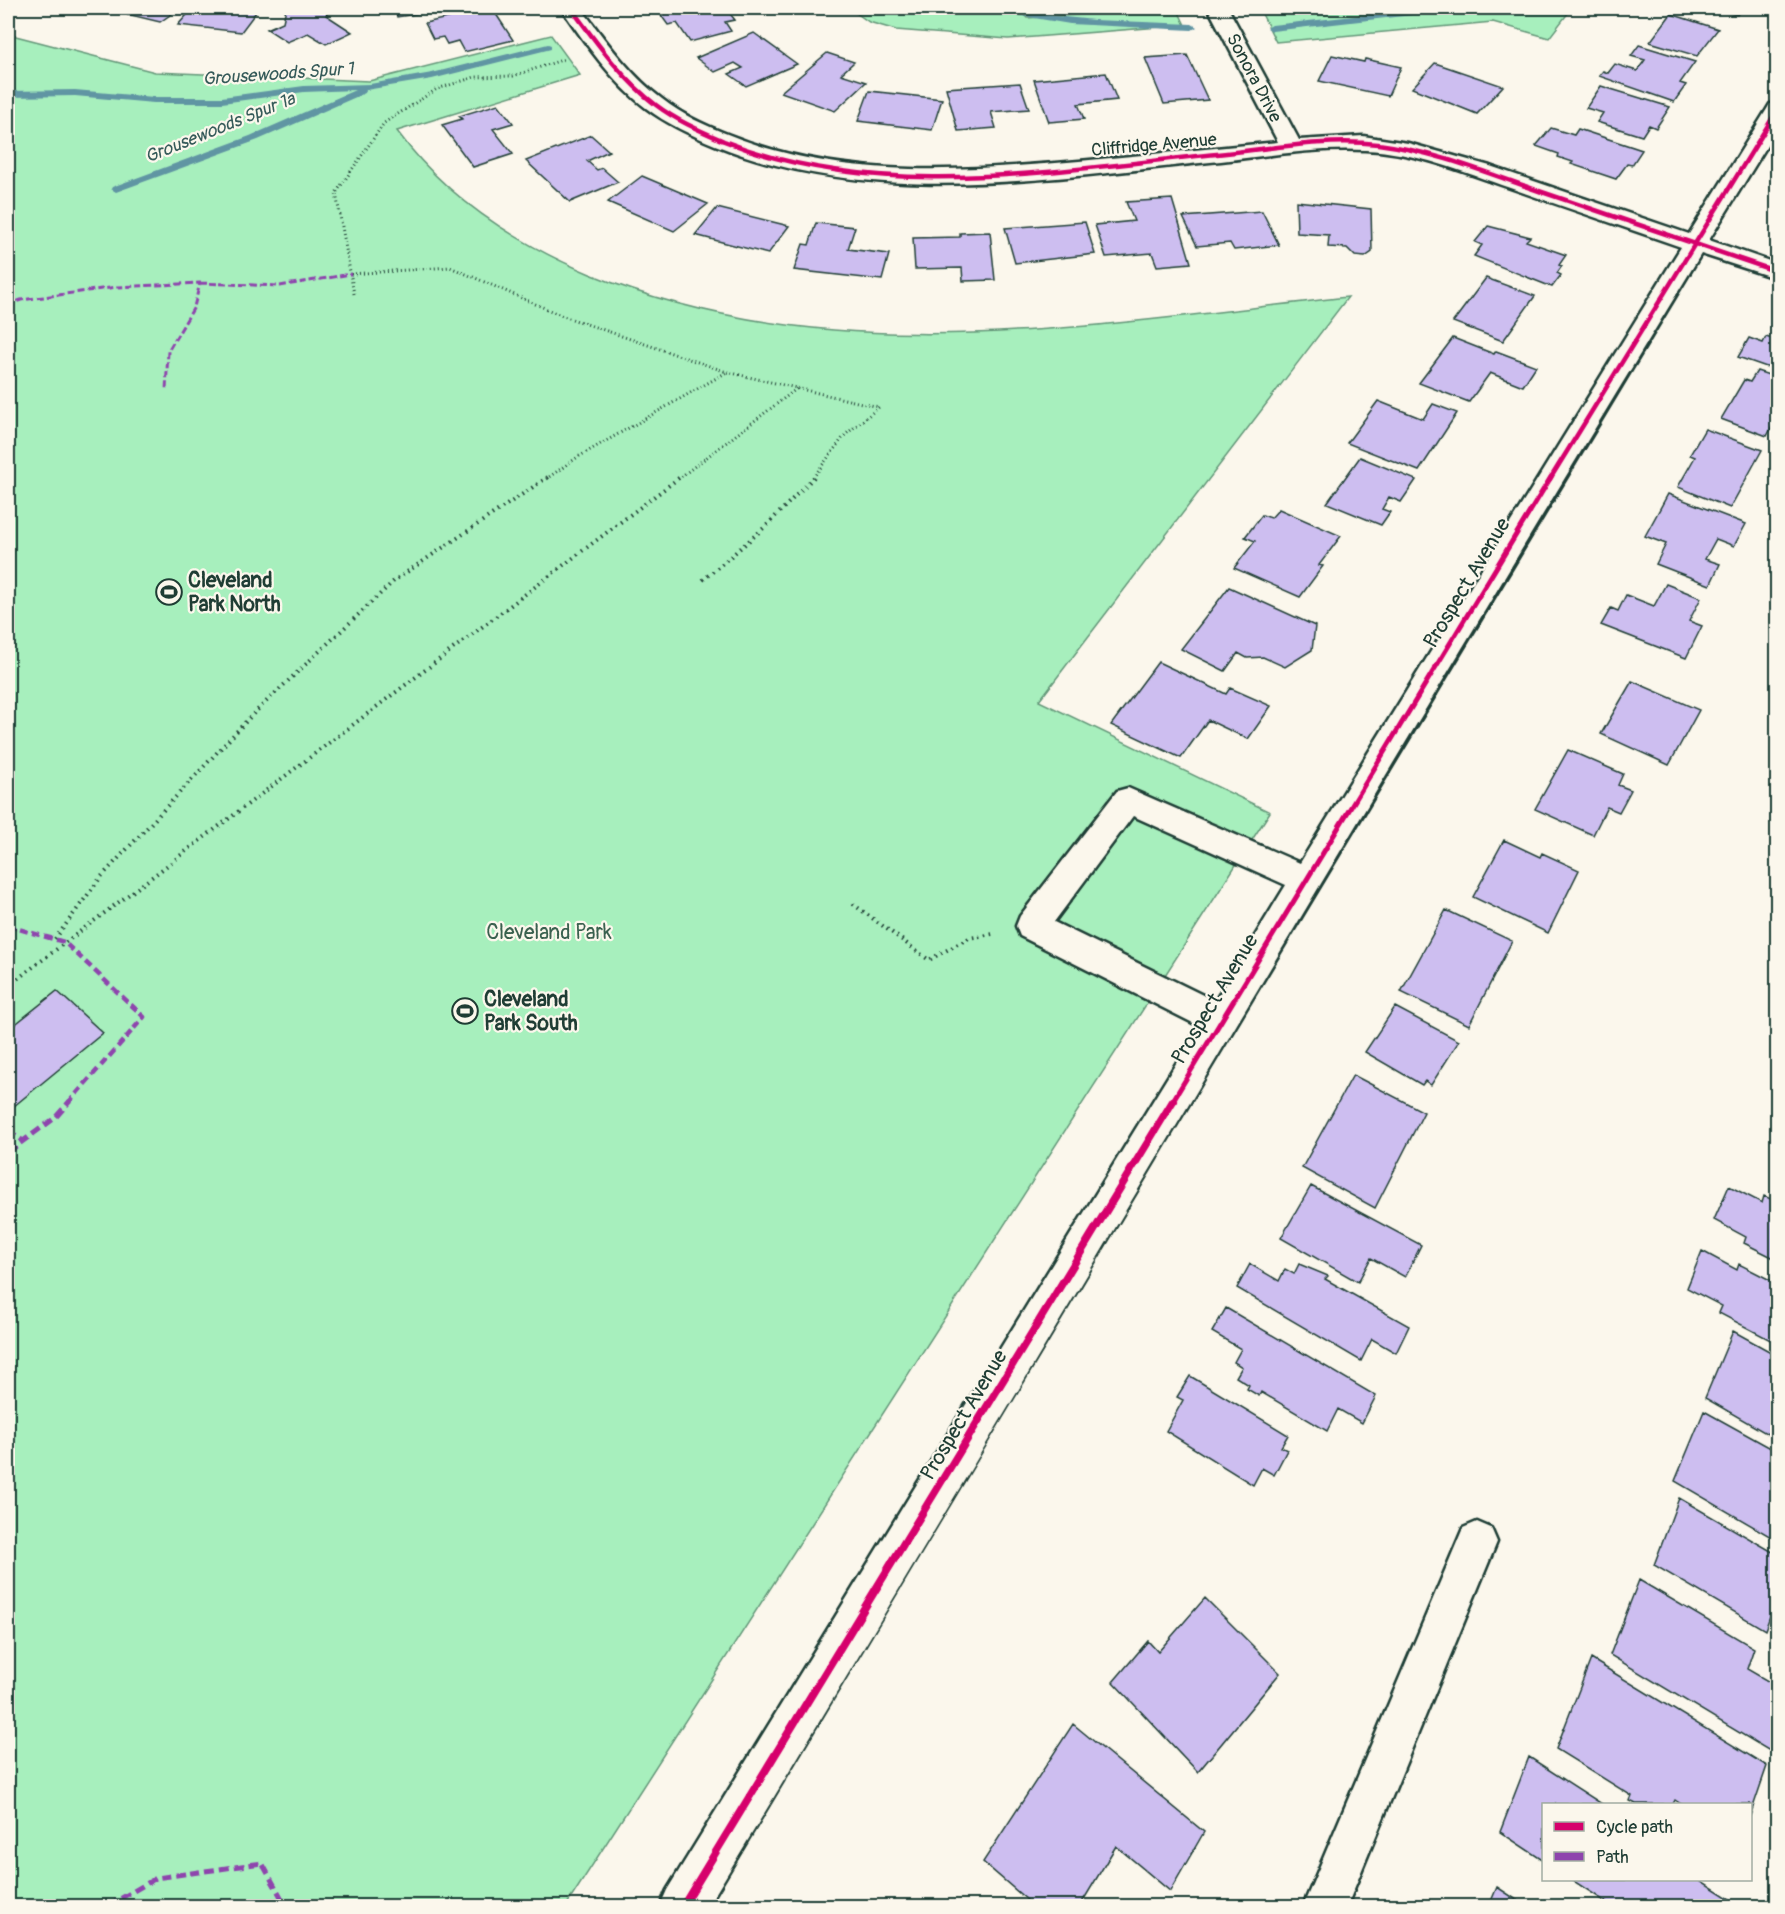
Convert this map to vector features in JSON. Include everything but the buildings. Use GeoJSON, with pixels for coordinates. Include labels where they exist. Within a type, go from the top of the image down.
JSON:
{"type":"FeatureCollection","features":[{"type":"Feature","properties":{"kind":"street","name":"Cliffridge Avenue"},"geometry":{"type":"LineString","coordinates":[[571,8],[601,47],[648,99],[681,121],[726,142],[776,159],[823,170],[905,178],[964,178],[1293,147],[1364,143],[1406,149],[1482,171],[1778,272]]}},
{"type":"Feature","properties":{"kind":"street","name":"Sonora Drive"},"geometry":{"type":"LineString","coordinates":[[1218,8],[1280,128],[1293,147]]}},
{"type":"Feature","properties":{"kind":"street","name":"Prospect Avenue"},"geometry":{"type":"LineString","coordinates":[[683,1906],[1478,595],[1778,109]]}},
{"type":"Feature","properties":{"kind":"street"},"geometry":{"type":"LineString","coordinates":[[1221,1021],[1032,926],[1128,800],[1306,880]]}},
{"type":"Feature","properties":{"kind":"street"},"geometry":{"type":"LineString","coordinates":[[1324,1906],[1477,1542]]}},
{"type":"Feature","properties":{"kind":"path"},"geometry":{"type":"LineString","coordinates":[[354,294],[336,194],[384,123],[437,89],[475,78],[513,76],[601,47]]}},
{"type":"Feature","properties":{"kind":"path"},"geometry":{"type":"LineString","coordinates":[[351,274],[450,267],[563,316],[727,372],[879,407],[844,435],[816,475],[765,527],[703,580]]}},
{"type":"Feature","properties":{"kind":"path"},"geometry":{"type":"LineString","coordinates":[[55,939],[101,877],[251,716],[395,580],[578,457],[727,372]]}},
{"type":"Feature","properties":{"kind":"path"},"geometry":{"type":"LineString","coordinates":[[8,986],[800,387]]}},
{"type":"Feature","properties":{"kind":"path"},"geometry":{"type":"LineString","coordinates":[[853,904],[929,960],[969,938],[1032,926]]}},
{"type":"Feature","properties":{"kind":"green space"},"geometry":{"type":"Polygon","coordinates":[[[849,8],[1016,8],[1027,18],[1177,8],[1185,25],[1008,39],[896,30],[869,22],[849,8]]]}},
{"type":"Feature","properties":{"kind":"green space"},"geometry":{"type":"Polygon","coordinates":[[[1335,8],[1572,8],[1549,38],[1493,22],[1276,42],[1262,14],[1335,8]]]}},
{"type":"Feature","properties":{"kind":"green space","name":"Cleveland Park"},"geometry":{"type":"Polygon","coordinates":[[[8,34],[155,72],[369,81],[551,35],[580,75],[397,131],[437,177],[460,197],[483,216],[535,248],[590,274],[682,305],[776,324],[870,332],[966,333],[1061,328],[1157,319],[1348,297],[1039,701],[1270,812],[566,1906],[8,1906],[8,34]]]}},
{"type":"Feature","properties":{"kind":"waterway"},"geometry":{"type":"LineString","coordinates":[[998,8],[1070,21],[1192,27]]}},
{"type":"Feature","properties":{"kind":"waterway"},"geometry":{"type":"LineString","coordinates":[[1272,28],[1447,8]]}},
{"type":"Feature","properties":{"kind":"waterway","name":"Grousewoods Spur 1"},"geometry":{"type":"LineString","coordinates":[[8,94],[75,93],[154,100],[222,100],[304,89],[370,87],[432,76],[548,47]]}},
{"type":"Feature","properties":{"kind":"waterway","name":"Grousewoods Spur 1a"},"geometry":{"type":"LineString","coordinates":[[116,189],[254,138],[362,91]]}},
{"type":"Feature","properties":{"kind":"marked path"},"geometry":{"type":"LineString","coordinates":[[200,283],[280,286],[351,274]]}},
{"type":"Feature","properties":{"kind":"marked path"},"geometry":{"type":"LineString","coordinates":[[8,305],[21,300],[117,287],[200,283],[194,307],[168,351],[166,391]]}},
{"type":"Feature","properties":{"kind":"marked path"},"geometry":{"type":"LineString","coordinates":[[8,926],[64,942],[144,1017],[55,1118],[8,1152]]}},
{"type":"Feature","properties":{"kind":"marked path"},"geometry":{"type":"LineString","coordinates":[[8,1130],[23,1141]]}},
{"type":"Feature","properties":{"kind":"marked path"},"geometry":{"type":"LineString","coordinates":[[108,1906],[156,1878],[262,1863],[286,1906]]}},
{"type":"Feature","properties":{"kind":"cycle path"},"geometry":{"type":"LineString","coordinates":[[571,8],[616,66],[636,88],[660,108],[705,133],[752,152],[799,165],[848,173],[946,176],[1045,170],[1293,147],[1354,143],[1378,144],[1423,153],[1482,171],[1778,272]]}},
{"type":"Feature","properties":{"kind":"cycle path"},"geometry":{"type":"LineString","coordinates":[[683,1906],[952,1467],[1478,595],[1778,109]]}},
{"type":"Feature","properties":{"kind":"place","name":"Cleveland Park North"},"geometry":{"type":"Point","coordinates":[169,592]}},
{"type":"Feature","properties":{"kind":"place","name":"Cleveland Park South"},"geometry":{"type":"Point","coordinates":[465,1011]}}]}
